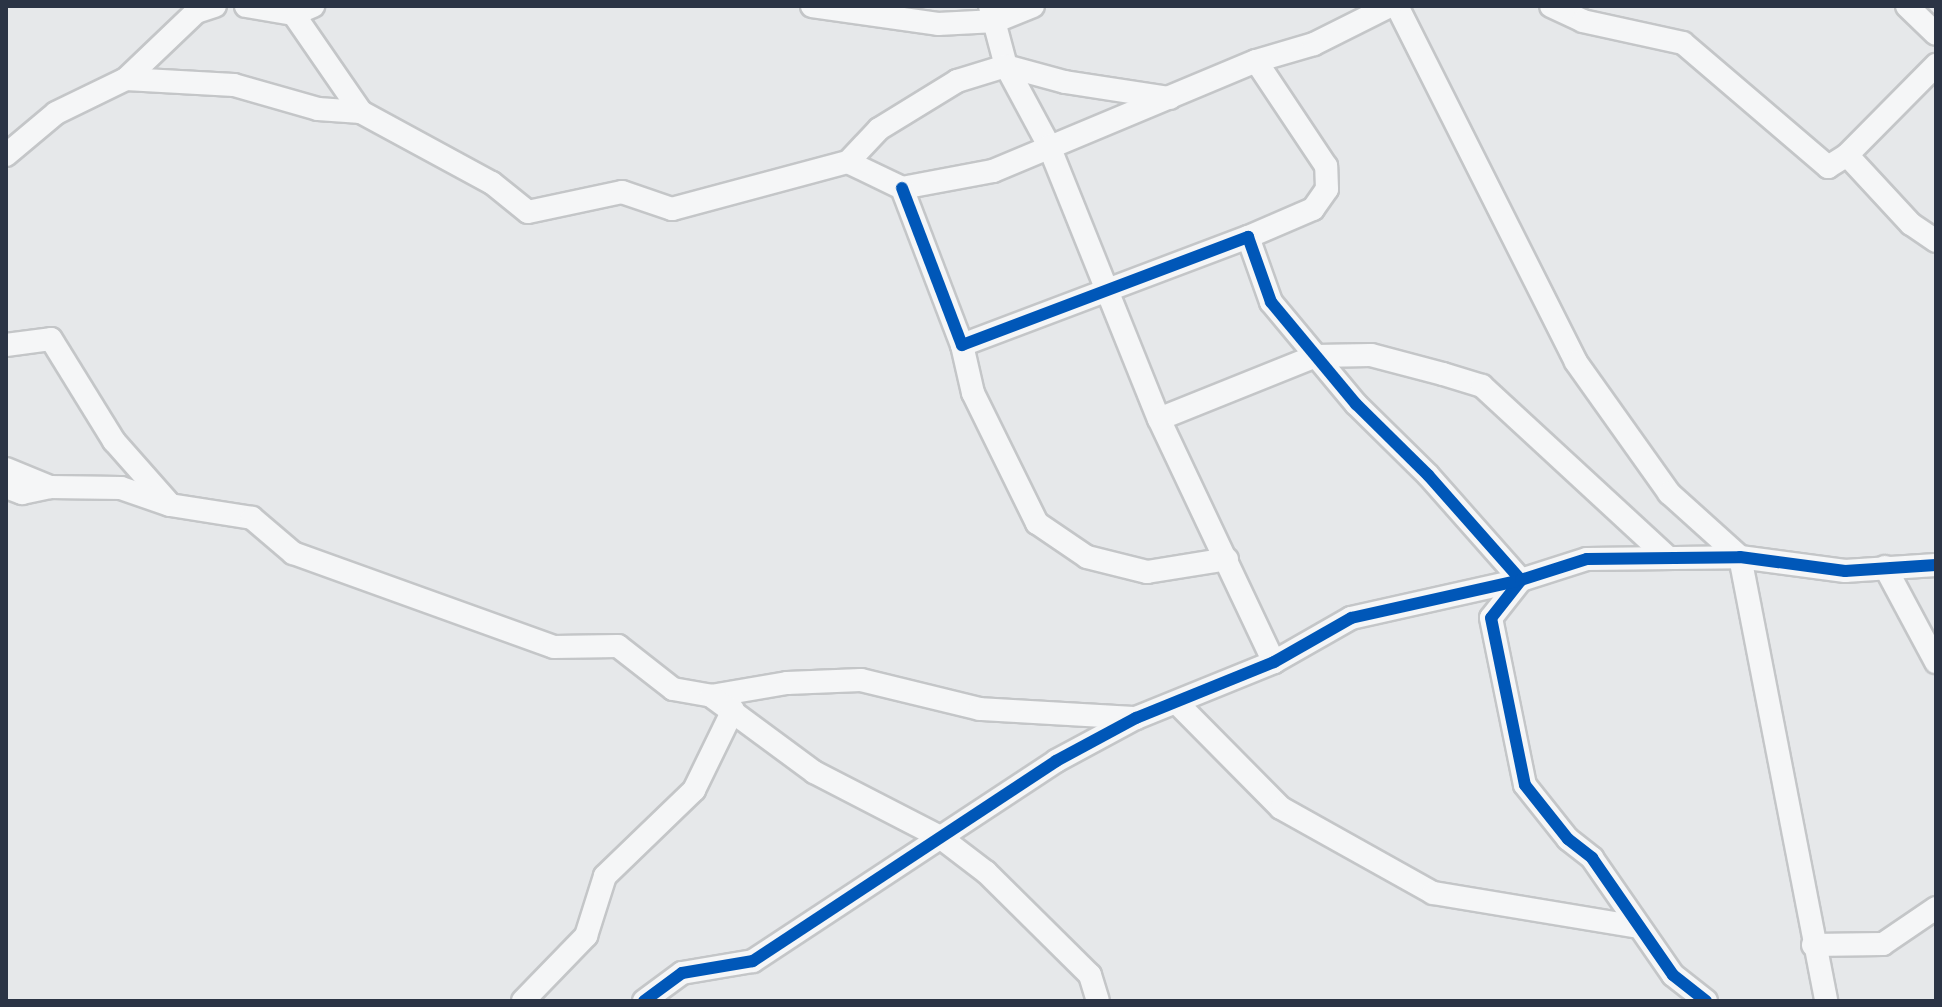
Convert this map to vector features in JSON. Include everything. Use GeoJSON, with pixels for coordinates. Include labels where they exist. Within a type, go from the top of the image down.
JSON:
{"type":"FeatureCollection","features":[{"type":"Feature","properties":{"kind":"street"},"geometry":{"type":"LineString","coordinates":[[6,155],[56,113],[126,79],[196,12],[215,6]]}},
{"type":"Feature","properties":{"kind":"street"},"geometry":{"type":"LineString","coordinates":[[246,6],[298,9],[361,112]]}},
{"type":"Feature","properties":{"kind":"street"},"geometry":{"type":"LineString","coordinates":[[812,6],[938,24],[1033,6]]}},
{"type":"Feature","properties":{"kind":"street"},"geometry":{"type":"LineString","coordinates":[[848,162],[902,188],[993,171],[1256,61],[1314,44],[1390,6]]}},
{"type":"Feature","properties":{"kind":"street"},"geometry":{"type":"LineString","coordinates":[[1397,6],[1576,362],[1669,493],[1740,557],[1763,655],[1813,945],[1826,1001]]}},
{"type":"Feature","properties":{"kind":"street"},"geometry":{"type":"LineString","coordinates":[[1551,6],[1583,21],[1683,43],[1828,167],[1847,155],[1936,65]]}},
{"type":"Feature","properties":{"kind":"street"},"geometry":{"type":"LineString","coordinates":[[1907,6],[1936,34]]}},
{"type":"Feature","properties":{"kind":"street"},"geometry":{"type":"LineString","coordinates":[[993,13],[1006,66],[1049,146],[1105,292],[1159,419],[1274,662]]}},
{"type":"Feature","properties":{"kind":"street"},"geometry":{"type":"LineString","coordinates":[[962,345],[1248,237],[1313,209],[1327,189],[1326,166],[1256,61]]}},
{"type":"Feature","properties":{"kind":"street"},"geometry":{"type":"LineString","coordinates":[[126,79],[234,85],[318,109],[361,112],[492,183],[528,212],[622,192],[672,209],[848,162],[879,129],[957,81],[1006,66],[1065,82],[1172,98]]}},
{"type":"Feature","properties":{"kind":"street"},"geometry":{"type":"LineString","coordinates":[[1847,155],[1911,224],[1936,241]]}},
{"type":"Feature","properties":{"kind":"street"},"geometry":{"type":"LineString","coordinates":[[902,188],[962,345],[973,393],[1037,523],[1087,557],[1147,572],[1227,559]]}},
{"type":"Feature","properties":{"kind":"street"},"geometry":{"type":"LineString","coordinates":[[1248,237],[1271,302],[1316,356],[1521,580]]}},
{"type":"Feature","properties":{"kind":"street"},"geometry":{"type":"LineString","coordinates":[[6,345],[51,339],[114,441],[170,505]]}},
{"type":"Feature","properties":{"kind":"street"},"geometry":{"type":"LineString","coordinates":[[1159,419],[1316,356],[1371,355],[1482,386],[1593,483],[1666,556]]}},
{"type":"Feature","properties":{"kind":"street"},"geometry":{"type":"LineString","coordinates":[[6,469],[50,487]]}},
{"type":"Feature","properties":{"kind":"street"},"geometry":{"type":"LineString","coordinates":[[6,487],[22,493],[50,487],[121,488],[170,505],[252,518],[293,553],[554,647],[618,646],[673,689],[711,696],[787,683],[861,680],[980,709],[1136,718]]}},
{"type":"Feature","properties":{"kind":"street"},"geometry":{"type":"LineString","coordinates":[[644,1001],[682,973],[753,961],[1056,761],[1136,718],[1178,704],[1274,662],[1351,618],[1521,580],[1587,559],[1740,557],[1845,571],[1936,565]]}},
{"type":"Feature","properties":{"kind":"street"},"geometry":{"type":"LineString","coordinates":[[1885,567],[1936,662]]}},
{"type":"Feature","properties":{"kind":"street"},"geometry":{"type":"LineString","coordinates":[[1521,580],[1491,618],[1525,785],[1568,839],[1592,858],[1673,975],[1706,1001]]}},
{"type":"Feature","properties":{"kind":"street"},"geometry":{"type":"LineString","coordinates":[[711,696],[814,772],[940,837],[1007,890],[1090,975],[1098,1001]]}},
{"type":"Feature","properties":{"kind":"street"},"geometry":{"type":"LineString","coordinates":[[1178,704],[1281,808],[1433,893],[1638,927]]}},
{"type":"Feature","properties":{"kind":"street"},"geometry":{"type":"LineString","coordinates":[[523,1001],[586,936],[605,876],[694,790],[733,710]]}},
{"type":"Feature","properties":{"kind":"street"},"geometry":{"type":"LineString","coordinates":[[1813,945],[1883,944],[1936,908]]}},
{"type":"Feature","properties":{"kind":"cycle path"},"geometry":{"type":"LineString","coordinates":[[902,188],[962,345],[1248,237],[1271,302],[1356,404],[1428,475],[1521,580],[1491,618],[1525,785],[1568,839],[1592,858],[1673,975],[1706,1001]]}},
{"type":"Feature","properties":{"kind":"cycle path"},"geometry":{"type":"LineString","coordinates":[[644,1001],[682,973],[753,961],[1056,761],[1136,718],[1274,662],[1351,618],[1521,580],[1587,559],[1740,557],[1845,571],[1936,565]]}}]}
